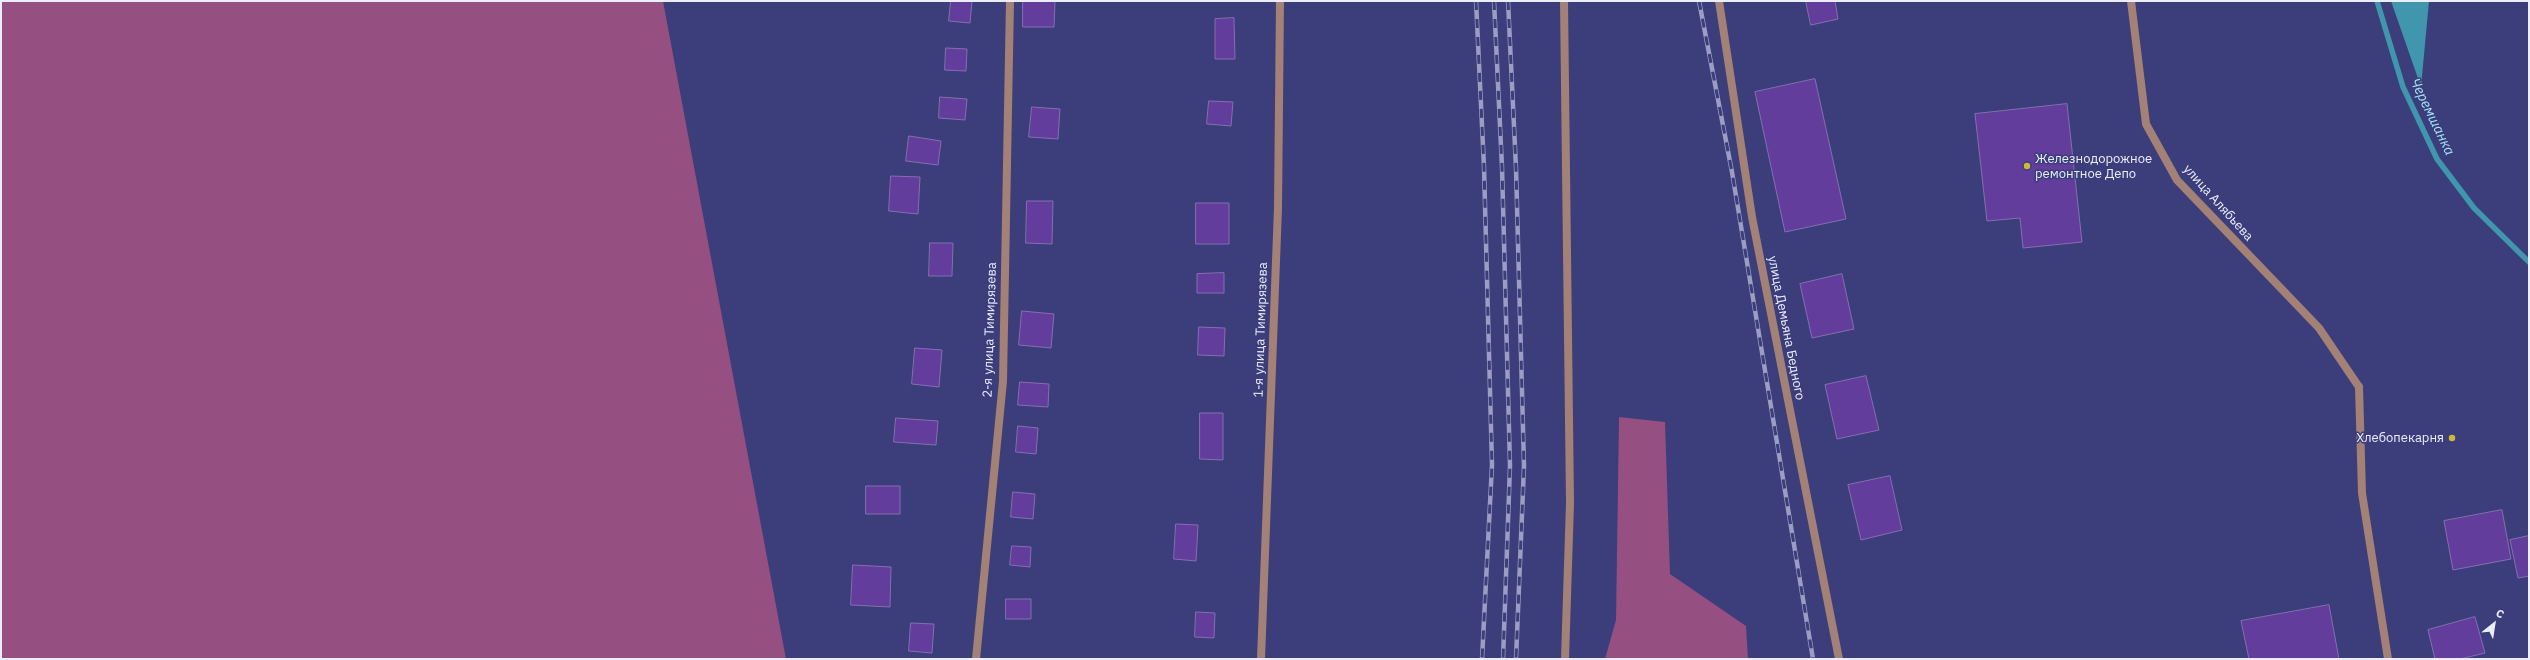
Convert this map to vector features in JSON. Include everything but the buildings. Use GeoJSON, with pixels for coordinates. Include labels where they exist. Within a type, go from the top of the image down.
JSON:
{"type":"FeatureCollection","features":[{"type":"Feature","properties":{"kind":"street","name":"2-я улица Тимирязева"},"geometry":{"type":"LineString","coordinates":[[976,659],[1003,381],[1010,1]]}},
{"type":"Feature","properties":{"kind":"street","name":"1-я улица Тимирязева"},"geometry":{"type":"LineString","coordinates":[[1261,659],[1278,208],[1280,1]]}},
{"type":"Feature","properties":{"kind":"street"},"geometry":{"type":"LineString","coordinates":[[1564,1],[1570,504],[1566,659]]}},
{"type":"Feature","properties":{"kind":"street","name":"улица Демьяна Бедного"},"geometry":{"type":"LineString","coordinates":[[1719,1],[1752,217],[1839,659]]}},
{"type":"Feature","properties":{"kind":"street","name":"улица Алябьева"},"geometry":{"type":"LineString","coordinates":[[2131,1],[2146,124],[2177,180],[2319,328],[2359,387],[2362,493],[2388,659]]}},
{"type":"Feature","properties":{"kind":"shaded area"},"geometry":{"type":"Polygon","coordinates":[[[1,1],[663,1],[786,659],[1,659],[1,1]]]}},
{"type":"Feature","properties":{"kind":"shaded area"},"geometry":{"type":"Polygon","coordinates":[[[1619,417],[1665,422],[1670,574],[1746,626],[1748,659],[1605,659],[1616,620],[1619,417]]]}},
{"type":"Feature","properties":{"kind":"water"},"geometry":{"type":"Polygon","coordinates":[[[2391,1],[2429,1],[2421,87],[2391,1]]]}},
{"type":"Feature","properties":{"kind":"waterway","name":"Черемшанка"},"geometry":{"type":"LineString","coordinates":[[2377,1],[2403,87],[2437,159],[2474,208],[2529,262]]}},
{"type":"Feature","properties":{"kind":"railway"},"geometry":{"type":"LineString","coordinates":[[1476,1],[1484,167],[1492,465],[1482,659]]}},
{"type":"Feature","properties":{"kind":"railway"},"geometry":{"type":"LineString","coordinates":[[1494,1],[1502,167],[1510,466],[1503,659]]}},
{"type":"Feature","properties":{"kind":"railway"},"geometry":{"type":"LineString","coordinates":[[1508,1],[1516,168],[1524,466],[1516,659]]}},
{"type":"Feature","properties":{"kind":"railway"},"geometry":{"type":"LineString","coordinates":[[1699,1],[1732,172],[1813,659]]}},
{"type":"Feature","properties":{"kind":"place","name":"Железнодорожное ремонтное Депо"},"geometry":{"type":"Point","coordinates":[2027,166]}},
{"type":"Feature","properties":{"kind":"place","name":"Хлебопекарня"},"geometry":{"type":"Point","coordinates":[2452,438]}}]}
